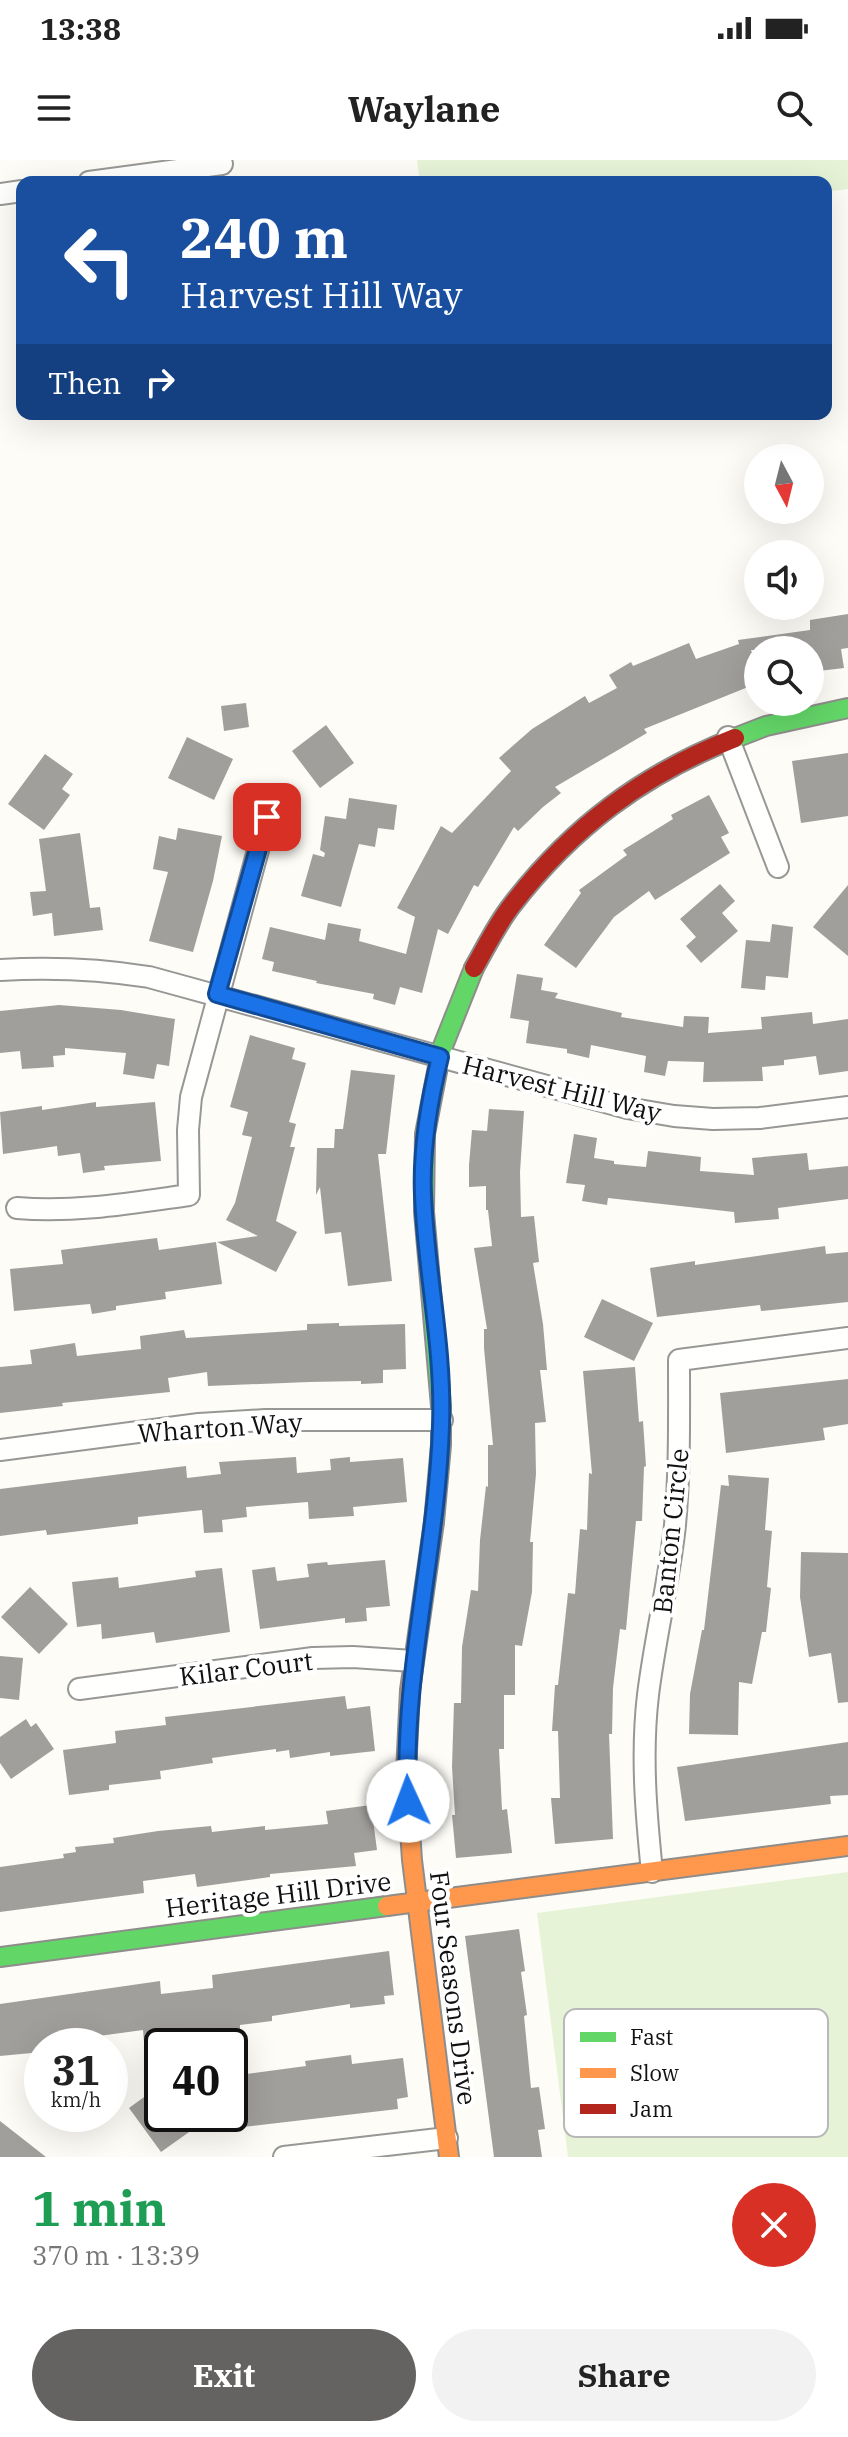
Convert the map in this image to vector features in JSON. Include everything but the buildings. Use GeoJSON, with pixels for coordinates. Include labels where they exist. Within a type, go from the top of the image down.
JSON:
{"type":"FeatureCollection","features":[{"type":"Feature","properties":{"kind":"street"},"geometry":{"type":"LineString","coordinates":[[133,176],[222,164]]}},
{"type":"Feature","properties":{"kind":"street","name":"Four Seasons Drive"},"geometry":{"type":"LineString","coordinates":[[448,2148],[409,1832],[406,1770],[413,1661],[439,1485],[442,1420],[439,1347],[423,1193],[425,1135],[440,1057],[466,983],[493,932],[548,859],[578,830],[651,775],[728,737],[786,719],[848,708]]}},
{"type":"Feature","properties":{"kind":"street"},"geometry":{"type":"LineString","coordinates":[[728,737],[778,867]]}},
{"type":"Feature","properties":{"kind":"street"},"geometry":{"type":"LineString","coordinates":[[17,1208],[49,1211],[83,1209],[189,1195],[191,1097],[267,817]]}},
{"type":"Feature","properties":{"kind":"street","name":"Harvest Hill Way"},"geometry":{"type":"LineString","coordinates":[[0,970],[50,967],[100,969],[149,977],[627,1108],[674,1116],[760,1118],[848,1107]]}},
{"type":"Feature","properties":{"kind":"street","name":"Banton Circle"},"geometry":{"type":"LineString","coordinates":[[652,1872],[645,1806],[644,1750],[648,1694],[675,1525],[680,1447],[679,1360],[848,1338]]}},
{"type":"Feature","properties":{"kind":"street","name":"Wharton Way"},"geometry":{"type":"LineString","coordinates":[[0,1450],[212,1423],[442,1420]]}},
{"type":"Feature","properties":{"kind":"street","name":"Kilar Court"},"geometry":{"type":"LineString","coordinates":[[79,1689],[313,1658],[413,1661]]}},
{"type":"Feature","properties":{"kind":"street","name":"Heritage Hill Drive"},"geometry":{"type":"LineString","coordinates":[[0,1957],[848,1846]]}},
{"type":"Feature","properties":{"kind":"street"},"geometry":{"type":"LineString","coordinates":[[284,2157],[448,2148]]}},
{"type":"Feature","properties":{"kind":"green space"},"geometry":{"type":"Polygon","coordinates":[[[417,160],[848,160],[848,189],[832,191],[832,176],[419,176],[417,160]]]}},
{"type":"Feature","properties":{"kind":"green space"},"geometry":{"type":"Polygon","coordinates":[[[848,1872],[848,2157],[568,2157],[565,2137],[828,2137],[828,2009],[564,2009],[564,2126],[537,1913],[848,1872]]]}},
{"type":"Feature","properties":{"kind":"traffic: fast"},"geometry":{"type":"LineString","coordinates":[[735,738],[766,726],[848,708]]}},
{"type":"Feature","properties":{"kind":"traffic: fast"},"geometry":{"type":"LineString","coordinates":[[434,1522],[441,1406],[424,1212],[425,1134],[441,1051],[474,968]]}},
{"type":"Feature","properties":{"kind":"traffic: fast"},"geometry":{"type":"LineString","coordinates":[[0,1957],[387,1906]]}},
{"type":"Feature","properties":{"kind":"traffic: slow"},"geometry":{"type":"LineString","coordinates":[[434,1522],[410,1690],[406,1772],[412,1860],[449,2157]]}},
{"type":"Feature","properties":{"kind":"traffic: slow"},"geometry":{"type":"LineString","coordinates":[[387,1906],[848,1846]]}},
{"type":"Feature","properties":{"kind":"traffic: jam"},"geometry":{"type":"LineString","coordinates":[[474,968],[512,905],[559,851],[585,827],[670,768],[735,738]]}},
{"type":"Feature","properties":{"kind":"route"},"geometry":{"type":"LineString","coordinates":[[267,817],[217,994],[440,1057],[425,1135],[423,1193],[439,1347],[442,1420],[432,1546],[408,1709],[408,1801]]}}]}
